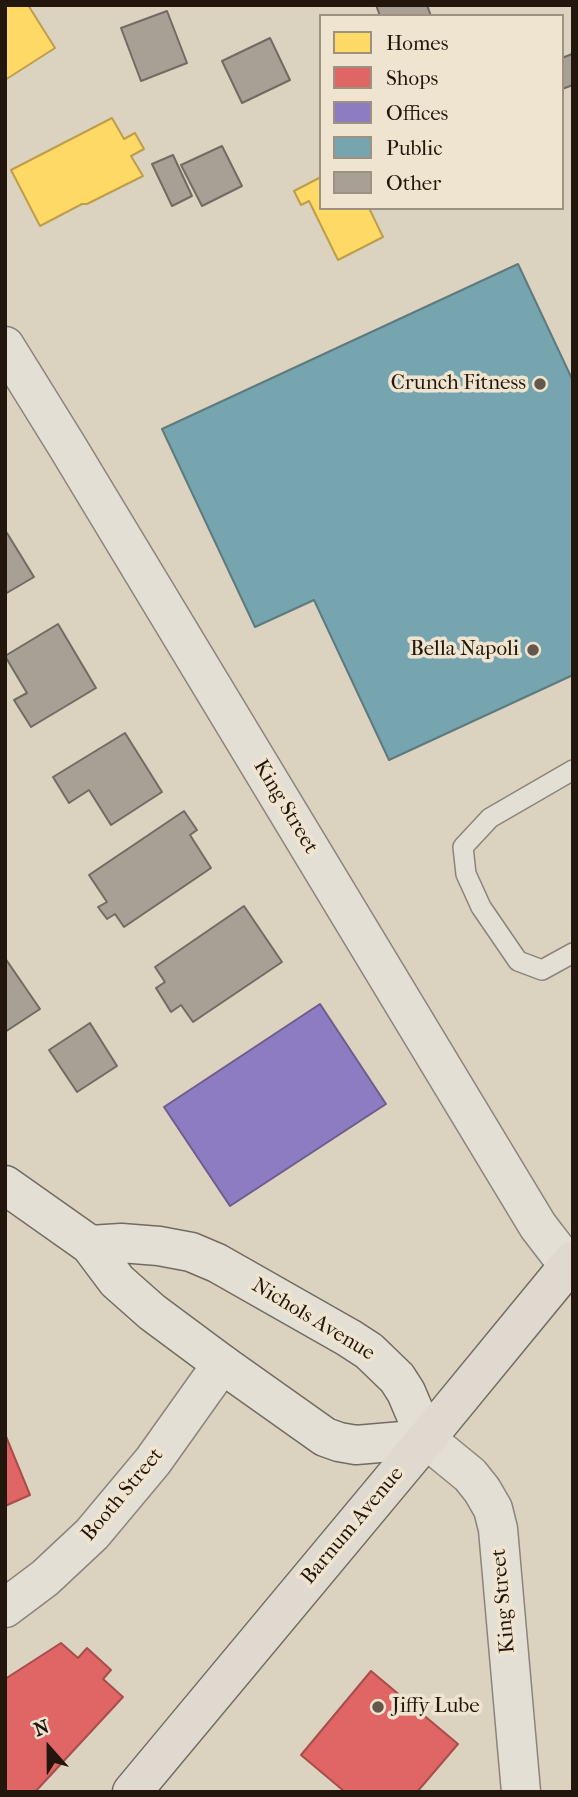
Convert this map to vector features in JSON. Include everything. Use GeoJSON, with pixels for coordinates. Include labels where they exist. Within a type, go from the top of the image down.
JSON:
{"type":"FeatureCollection","features":[{"type":"Feature","properties":{"kind":"main road","name":"Barnum Avenue"},"geometry":{"type":"LineString","coordinates":[[132,1792],[571,1264]]}},
{"type":"Feature","properties":{"kind":"street","name":"King Street"},"geometry":{"type":"LineString","coordinates":[[5,346],[531,1215],[571,1264]]}},
{"type":"Feature","properties":{"kind":"street"},"geometry":{"type":"LineString","coordinates":[[5,1185],[90,1245],[117,1281],[152,1312],[318,1432],[339,1442],[356,1445],[426,1439]]}},
{"type":"Feature","properties":{"kind":"street","name":"Nichols Avenue"},"geometry":{"type":"LineString","coordinates":[[90,1245],[121,1243],[191,1252],[217,1263],[349,1338],[369,1351],[397,1378],[426,1439]]}},
{"type":"Feature","properties":{"kind":"street","name":"Booth Street"},"geometry":{"type":"LineString","coordinates":[[5,1608],[45,1578],[92,1534],[153,1461],[222,1364]]}},
{"type":"Feature","properties":{"kind":"street","name":"King Street"},"geometry":{"type":"LineString","coordinates":[[426,1439],[470,1475],[493,1509],[499,1541],[522,1792]]}},
{"type":"Feature","properties":{"kind":"lane"},"geometry":{"type":"LineString","coordinates":[[573,770],[490,818],[463,848],[466,874],[481,907],[518,961],[542,970],[573,953]]}},
{"type":"Feature","properties":{"kind":"building: Homes"},"geometry":{"type":"Polygon","coordinates":[[[5,5],[28,5],[55,48],[5,80],[5,5]]]}},
{"type":"Feature","properties":{"kind":"building: Homes"},"geometry":{"type":"Polygon","coordinates":[[[112,118],[124,139],[135,133],[144,149],[131,156],[143,176],[40,226],[11,170],[112,118]]]}},
{"type":"Feature","properties":{"kind":"building: Homes"},"geometry":{"type":"Polygon","coordinates":[[[319,178],[319,210],[370,210],[383,237],[338,260],[309,201],[301,205],[294,191],[319,178]]]}},
{"type":"Feature","properties":{"kind":"building: Shops"},"geometry":{"type":"Polygon","coordinates":[[[5,1434],[30,1495],[5,1506],[5,1434]]]}},
{"type":"Feature","properties":{"kind":"building: Shops"},"geometry":{"type":"Polygon","coordinates":[[[61,1643],[78,1658],[87,1648],[111,1670],[103,1679],[123,1697],[35,1792],[5,1792],[5,1679],[61,1643]]]}},
{"type":"Feature","properties":{"kind":"building: Shops","name":"Jiffy Lube"},"geometry":{"type":"Polygon","coordinates":[[[371,1671],[458,1744],[417,1792],[345,1792],[301,1755],[371,1671]]]}},
{"type":"Feature","properties":{"kind":"building: Offices"},"geometry":{"type":"Polygon","coordinates":[[[320,1004],[386,1104],[230,1206],[164,1107],[320,1004]]]}},
{"type":"Feature","properties":{"kind":"building: Public"},"geometry":{"type":"Polygon","coordinates":[[[518,264],[573,381],[573,675],[389,760],[314,600],[255,627],[162,429],[518,264]]]}},
{"type":"Feature","properties":{"kind":"building: Other"},"geometry":{"type":"Polygon","coordinates":[[[376,5],[427,5],[430,14],[379,14],[376,5]]]}},
{"type":"Feature","properties":{"kind":"building: Other"},"geometry":{"type":"Polygon","coordinates":[[[167,11],[187,63],[141,81],[121,28],[167,11]]]}},
{"type":"Feature","properties":{"kind":"building: Other"},"geometry":{"type":"Polygon","coordinates":[[[270,38],[290,80],[242,103],[222,61],[270,38]]]}},
{"type":"Feature","properties":{"kind":"building: Other"},"geometry":{"type":"Polygon","coordinates":[[[572,54],[573,85],[564,88],[564,57],[572,54]]]}},
{"type":"Feature","properties":{"kind":"building: Other"},"geometry":{"type":"Polygon","coordinates":[[[222,146],[242,186],[202,206],[181,165],[222,146]]]}},
{"type":"Feature","properties":{"kind":"building: Other"},"geometry":{"type":"Polygon","coordinates":[[[173,155],[192,196],[172,206],[152,164],[173,155]]]}},
{"type":"Feature","properties":{"kind":"building: Other"},"geometry":{"type":"Polygon","coordinates":[[[7,533],[34,577],[5,594],[5,534],[7,533]]]}},
{"type":"Feature","properties":{"kind":"building: Other"},"geometry":{"type":"Polygon","coordinates":[[[58,624],[96,688],[31,727],[14,700],[27,693],[5,656],[58,624]]]}},
{"type":"Feature","properties":{"kind":"building: Other"},"geometry":{"type":"Polygon","coordinates":[[[125,733],[162,792],[111,825],[89,790],[69,803],[53,777],[125,733]]]}},
{"type":"Feature","properties":{"kind":"building: Other"},"geometry":{"type":"Polygon","coordinates":[[[184,811],[197,830],[190,835],[211,868],[124,927],[115,914],[107,919],[98,907],[107,902],[89,875],[184,811]]]}},
{"type":"Feature","properties":{"kind":"building: Other"},"geometry":{"type":"Polygon","coordinates":[[[244,906],[282,962],[193,1022],[181,1005],[171,1012],[156,988],[165,982],[155,967],[244,906]]]}},
{"type":"Feature","properties":{"kind":"building: Other"},"geometry":{"type":"Polygon","coordinates":[[[5,958],[40,1009],[5,1032],[5,958]]]}},
{"type":"Feature","properties":{"kind":"building: Other"},"geometry":{"type":"Polygon","coordinates":[[[90,1023],[117,1066],[77,1092],[49,1050],[90,1023]]]}},
{"type":"Feature","properties":{"kind":"place","name":"Crunch Fitness"},"geometry":{"type":"Point","coordinates":[540,384]}},
{"type":"Feature","properties":{"kind":"place","name":"Bella Napoli"},"geometry":{"type":"Point","coordinates":[533,650]}},
{"type":"Feature","properties":{"kind":"place","name":"Jiffy Lube"},"geometry":{"type":"Point","coordinates":[378,1707]}}]}
